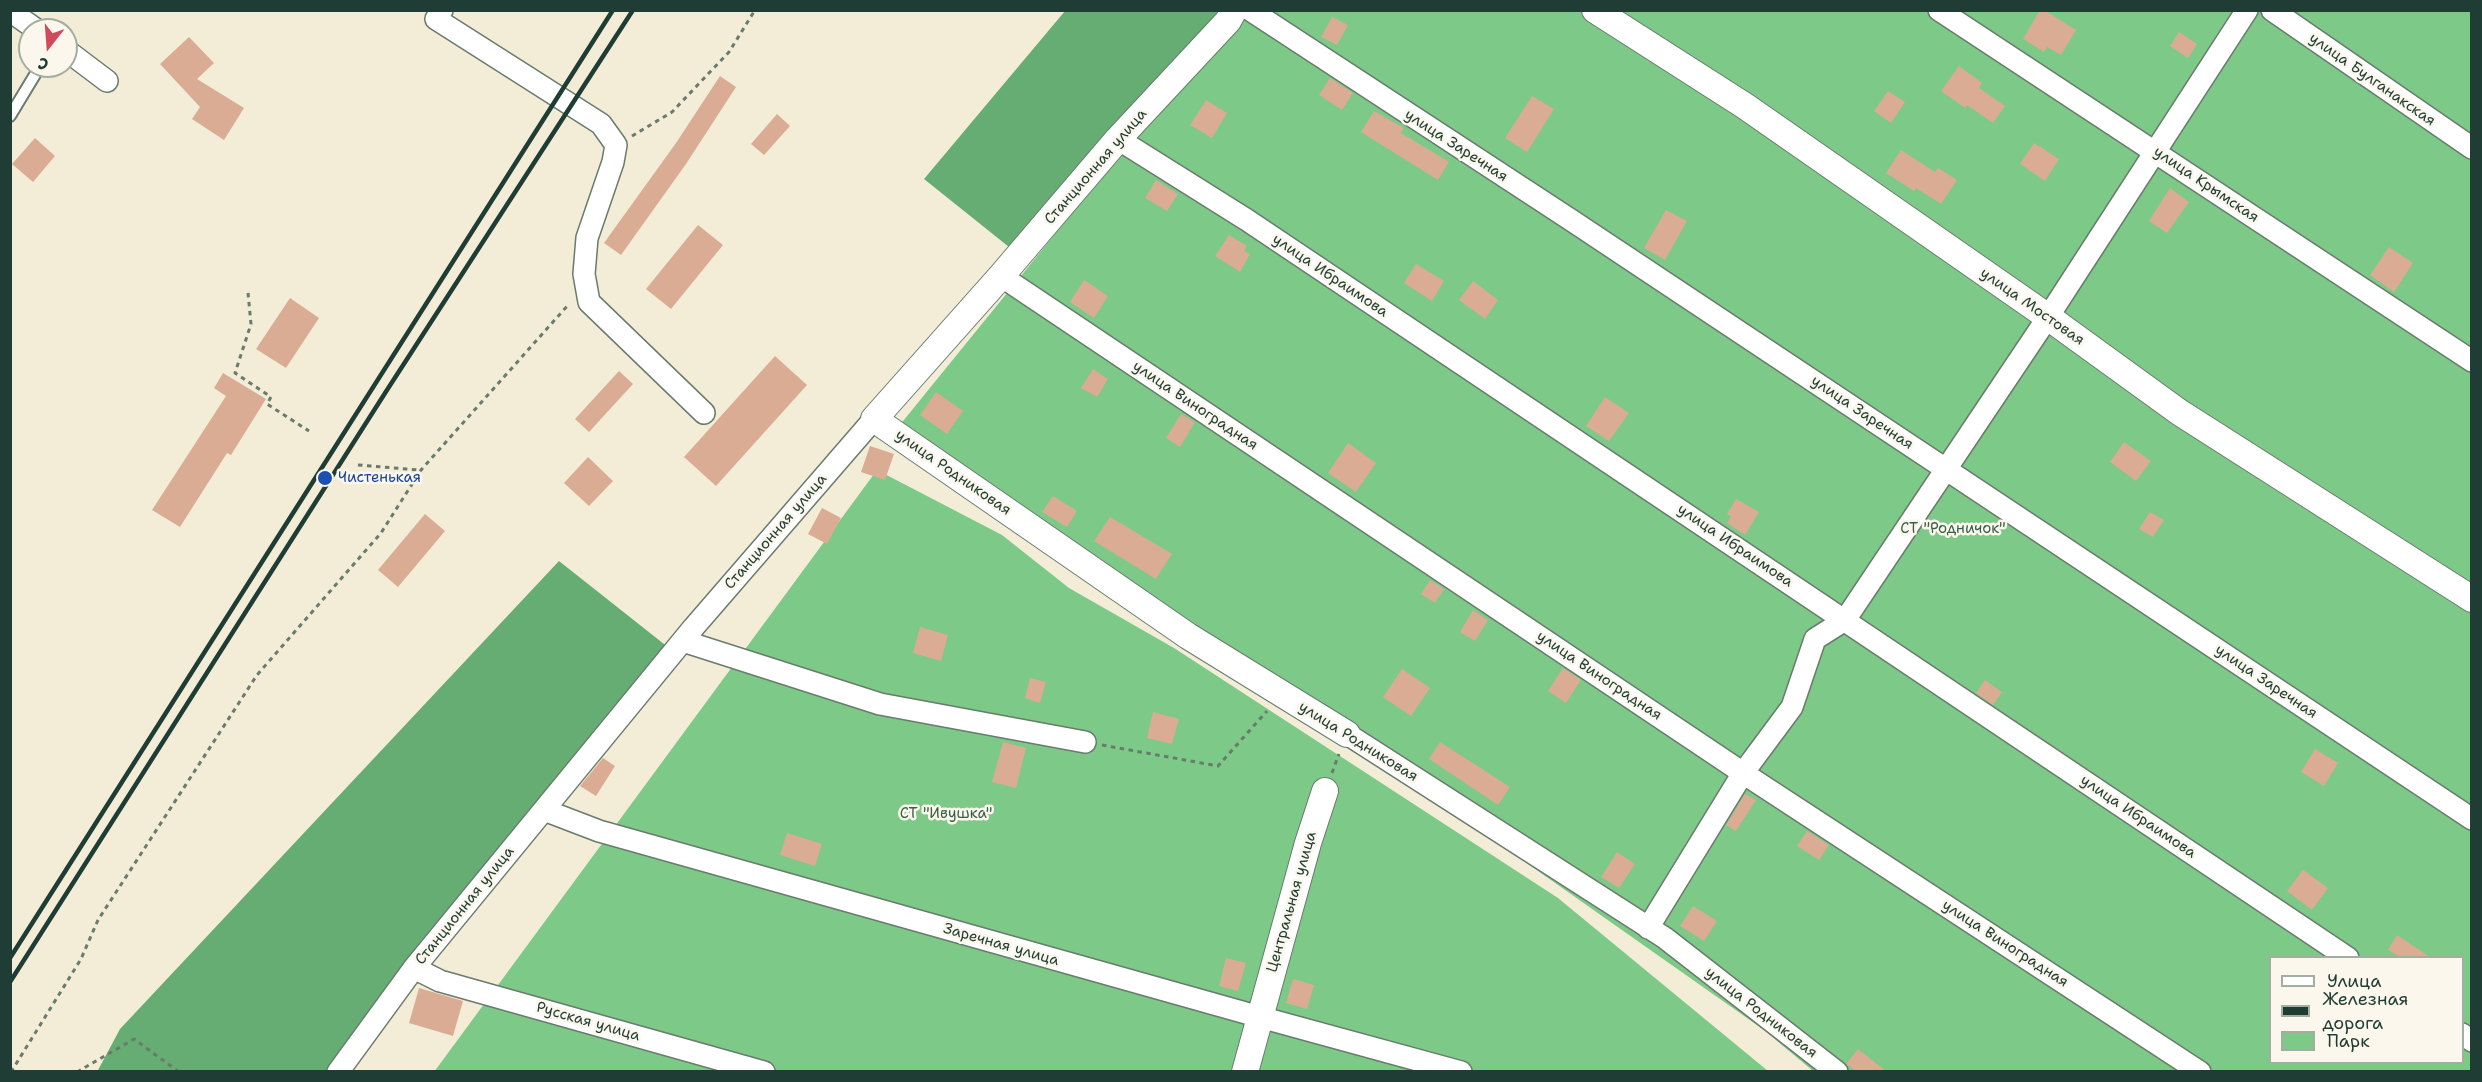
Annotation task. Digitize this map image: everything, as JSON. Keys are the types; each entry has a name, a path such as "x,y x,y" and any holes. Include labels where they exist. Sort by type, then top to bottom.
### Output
{"street":[{"path":"442,10 436,19 601,124 616,145 613,162 586,237 584,274 589,302 704,413"},
{"name":"Станционная улица","path":"338,1071 414,968 683,641 1118,139 1228,21 1234,10"},
{"name":"улица Заречная","path":"1250,10 2472,819"},
{"name":"улица Мостовая","path":"1595,10 1745,106 2048,317 2179,412 2472,599"},
{"name":"улица Крымская","path":"1939,10 2472,361"},
{"path":"1648,928 1743,773 1792,707 1815,639 1845,620 2048,317 2247,10"},
{"name":"улица Булганакская","path":"2272,10 2472,148"},
{"path":"78,59 107,81"},
{"name":"улица Ибраимова","path":"1118,139 1247,220 2347,956"},
{"name":"улица Виноградная","path":"1001,276 1743,773 2200,1071"},
{"name":"улица Родниковая","path":"874,419 1188,636 1347,734 1665,938 1837,1071"},
{"path":"683,641 880,704 1085,742"},
{"name":"Центральная улица","path":"1245,1071 1308,843 1325,791"},
{"name":"Заречная улица","path":"544,810 599,831 1260,1017 1461,1071"},
{"name":"Русская улица","path":"414,968 440,981 764,1071"}],"lane":[{"path":"10,116 33,78"}],"path":[{"path":"616,145 672,112 729,52 755,10"},
{"path":"11,1071 81,959 98,920 256,675 381,533 421,470 586,284"},
{"path":"248,293 251,324 235,373 271,397 267,404 309,431"},
{"path":"358,465 421,470"},
{"path":"1085,742 1218,766 1282,694"},
{"path":"1325,791 1347,734"},
{"path":"77,1071 134,1039 179,1071"}],"green space":[{"path":"1065,11 1218,11 1214,34 1009,247 924,179"},
{"name":"СТ \"Родничок\"","path":"1225,11 2471,11 2471,1071 1813,1071 1764,1030 899,426 1228,21"},
{"name":"СТ \"Ивушка\"","path":"877,470 1002,535 1069,588 1174,648 1558,898 1768,1071 434,1072"},
{"path":"559,561 669,648 331,1071 97,1072 120,1029"}],"building":[{"path":"2040,10 2044,10 2076,30 2061,55 2047,47 2044,52 2023,39"},
{"path":"1332,17 1348,25 1337,45 1321,37"},
{"path":"2179,32 2197,44 2188,58 2170,46"},
{"path":"189,37 214,63 197,79 244,108 224,140 192,119 200,107 160,64"},
{"path":"1959,66 1982,83 1979,88 2005,106 1993,123 1967,105 1965,108 1941,91"},
{"path":"720,76 736,87 686,164 621,255 604,243 676,143"},
{"path":"1330,78 1353,93 1342,110 1319,95"},
{"path":"1888,91 1905,102 1891,123 1874,111"},
{"path":"1532,96 1554,109 1527,152 1505,138"},
{"path":"1206,100 1227,113 1212,138 1190,125"},
{"path":"1374,111 1404,128 1401,133 1449,162 1438,180 1361,132"},
{"path":"777,114 790,126 764,155 751,144"},
{"path":"35,138 55,156 33,182 12,164"},
{"path":"2034,143 2059,159 2045,181 2020,164"},
{"path":"1901,150 1935,172 1938,168 1957,180 1941,204 1916,188 1914,191 1886,173"},
{"path":"1156,180 1178,194 1167,211 1145,198"},
{"path":"2170,188 2189,202 2167,233 2149,221"},
{"path":"1666,210 1687,221 1665,260 1644,248"},
{"path":"698,225 723,245 671,309 646,289"},
{"path":"1229,235 1247,246 1244,251 1250,254 1240,272 1215,256"},
{"path":"2389,247 2413,263 2394,292 2370,275"},
{"path":"1416,264 1444,281 1432,301 1404,283"},
{"path":"1084,280 1108,296 1094,318 1070,302"},
{"path":"1473,281 1498,300 1485,319 1459,300"},
{"path":"290,298 319,318 286,368 256,349"},
{"path":"775,356 807,385 716,486 684,457"},
{"path":"1093,369 1108,379 1097,397 1081,388"},
{"path":"619,371 633,384 589,432 575,419"},
{"path":"223,373 266,399 231,455 227,453 180,527 152,510 226,396 214,388"},
{"path":"936,392 963,411 947,434 920,415"},
{"path":"1605,397 1629,413 1609,441 1586,426"},
{"path":"1181,414 1195,422 1180,447 1166,438"},
{"path":"2124,442 2151,461 2136,481 2110,462"},
{"path":"1348,443 1376,463 1356,492 1328,473"},
{"path":"870,446 894,454 885,480 861,472"},
{"path":"588,457 613,481 589,506 564,483"},
{"path":"1053,496 1077,511 1067,527 1042,512"},
{"path":"1736,499 1759,512 1745,535 1727,523 1731,516 1727,514"},
{"path":"822,508 841,518 827,544 808,534"},
{"path":"2150,512 2164,520 2153,537 2139,529"},
{"path":"425,514 445,531 398,587 378,570"},
{"path":"1110,517 1172,554 1156,579 1094,541"},
{"path":"1430,580 1444,589 1435,603 1421,594"},
{"path":"1473,610 1488,620 1475,641 1460,632"},
{"path":"920,627 948,635 941,661 913,653"},
{"path":"1563,668 1581,680 1566,703 1548,691"},
{"path":"1402,669 1430,688 1411,716 1383,697"},
{"path":"1030,678 1046,682 1040,703 1025,698"},
{"path":"1985,680 2002,692 1993,705 1976,693"},
{"path":"1153,712 1179,719 1172,744 1147,738"},
{"path":"1003,742 1026,748 1016,788 992,782"},
{"path":"1440,742 1510,787 1498,805 1429,759"},
{"path":"2315,749 2338,763 2324,786 2301,772"},
{"path":"603,758 615,766 596,796 580,786"},
{"path":"1745,794 1756,800 1736,831 1726,825"},
{"path":"1807,831 1829,845 1819,860 1797,846"},
{"path":"787,833 822,844 815,866 780,855"},
{"path":"1617,852 1635,864 1619,888 1601,877"},
{"path":"2303,870 2328,888 2312,910 2287,891"},
{"path":"1693,906 1717,921 1704,941 1680,926"},
{"path":"2397,935 2428,956 2398,956 2388,950"},
{"path":"1226,958 1246,963 1238,991 1219,986"},
{"path":"1293,979 1314,985 1307,1009 1286,1003"},
{"path":"419,988 463,1001 453,1036 409,1023"},
{"path":"1858,1049 1886,1071 1856,1071 1846,1064"}],"railway":[{"path":"10,958 613,10"},
{"path":"10,982 387,390 633,10"}],"place":[{"name":"Чистенькая","path":"325,478"}]}
